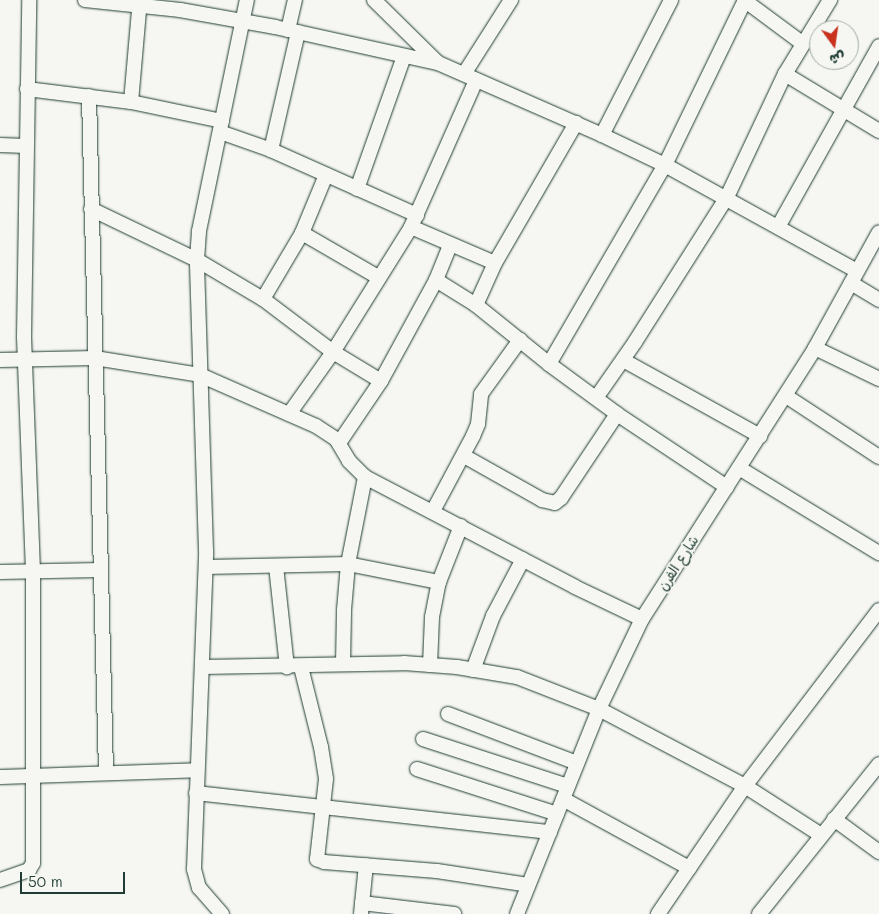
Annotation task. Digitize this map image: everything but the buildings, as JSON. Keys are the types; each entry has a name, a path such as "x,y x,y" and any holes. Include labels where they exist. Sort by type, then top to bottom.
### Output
{"street":[{"path":"0,880 32,868 34,774 32,571 25,360 29,0"},
{"path":"85,0 184,5 242,21 438,63 602,135 726,197 778,227 854,277 879,300"},
{"path":"222,914 199,888 194,869 206,567 197,260 199,231 247,0"},
{"path":"271,150 293,31 295,0"},
{"path":"374,0 438,63"},
{"path":"289,414 333,352 414,221 470,77 511,0"},
{"path":"602,135 670,0"},
{"path":"549,364 665,165 745,0 802,43"},
{"path":"596,398 623,360 726,197 785,74 802,43 830,0"},
{"path":"131,102 140,3"},
{"path":"778,227 842,109 879,46"},
{"path":"357,189 404,56"},
{"path":"785,74 879,131"},
{"path":"27,89 131,102 221,126 357,189 414,221 450,245 495,263"},
{"path":"89,96 106,773"},
{"path":"476,305 495,263 576,123"},
{"path":"0,145 26,146"},
{"path":"262,299 302,233 326,175"},
{"path":"91,209 197,260 262,299 333,352 381,381"},
{"name":"شارع الفرن","path":"517,914 599,709 642,619 786,396 815,348 879,232"},
{"path":"302,233 378,277"},
{"path":"339,443 381,381 436,280 450,245"},
{"path":"436,280 476,305 549,364 617,414 727,487"},
{"path":"433,511 464,456 478,424 481,394 520,340"},
{"path":"815,348 879,379"},
{"path":"0,360 95,358 200,374 332,435 350,460 365,476 642,619"},
{"path":"623,360 760,436"},
{"path":"786,396 879,458"},
{"path":"464,456 542,500 555,503 561,498 617,414"},
{"path":"739,468 879,553"},
{"path":"343,664 344,610 348,564 365,476"},
{"path":"430,665 432,617 438,582 461,526"},
{"path":"473,670 493,616 523,558"},
{"path":"206,567 348,564 438,582"},
{"path":"276,566 294,667 326,779 317,859 324,862 437,871 528,885"},
{"path":"0,572 100,570"},
{"path":"658,914 745,786 879,610"},
{"path":"203,667 294,667 404,663 473,670 517,677 599,709 745,786 821,834"},
{"path":"448,714 577,764"},
{"path":"423,739 566,793 689,868"},
{"path":"758,914 879,764"},
{"path":"417,769 557,814"},
{"path":"0,777 34,774 197,770"},
{"path":"196,793 550,832"},
{"path":"834,819 879,852"},
{"path":"366,866 361,909 454,914"}]}
